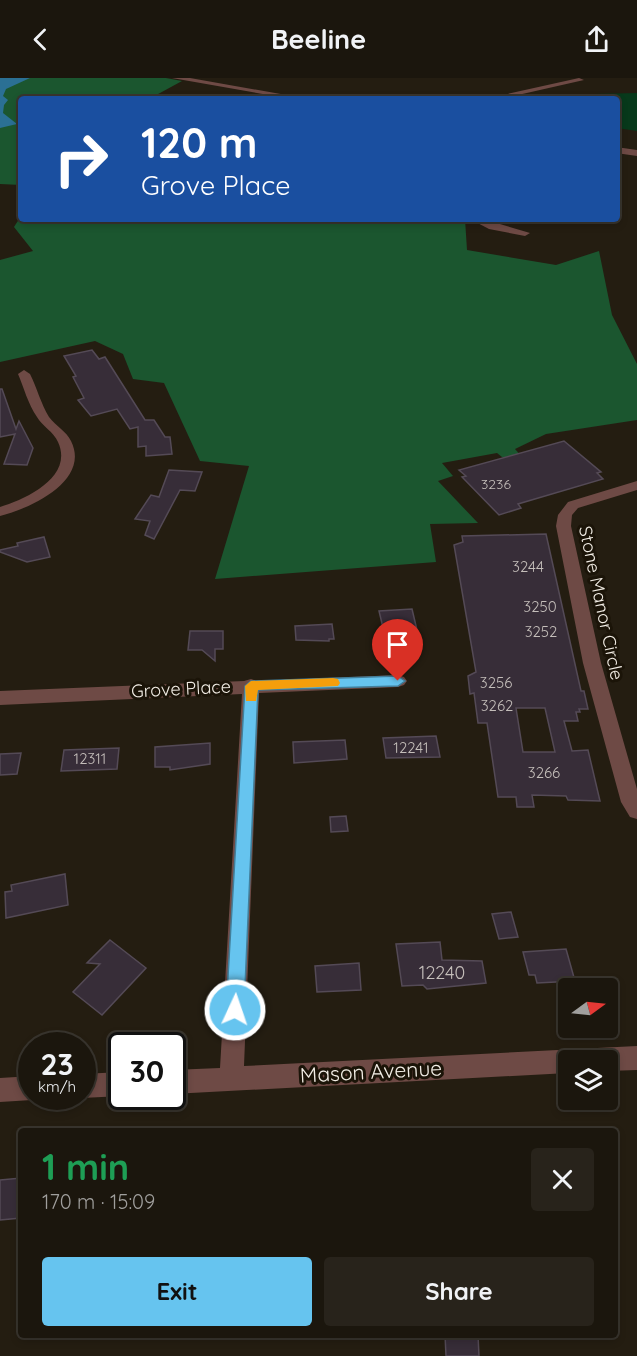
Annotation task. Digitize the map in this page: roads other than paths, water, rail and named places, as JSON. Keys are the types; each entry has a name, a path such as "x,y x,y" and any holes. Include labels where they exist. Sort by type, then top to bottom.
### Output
{"street":[{"path":"176,78 287,96"},
{"path":"503,96 580,80"},
{"path":"620,151 637,153"},
{"path":"482,222 492,227 525,233"},
{"path":"0,512 18,508 47,490 60,479 69,460 67,445 61,435 45,420 24,374"},
{"name":"Stone Manor Circle","path":"637,485 573,505 566,511 563,519 564,535 591,663 631,802 637,811"},
{"name":"Grove Place","path":"0,698 398,681"},
{"path":"231,1080 251,686"},
{"path":"618,1059 637,1058"},
{"name":"Mason Avenue","path":"186,1082 558,1062"},
{"path":"0,1090 18,1089"}],"water":[{"path":"0,78 30,78 6,89 3,96 8,100 4,105 3,113 17,124 0,128"}]}
